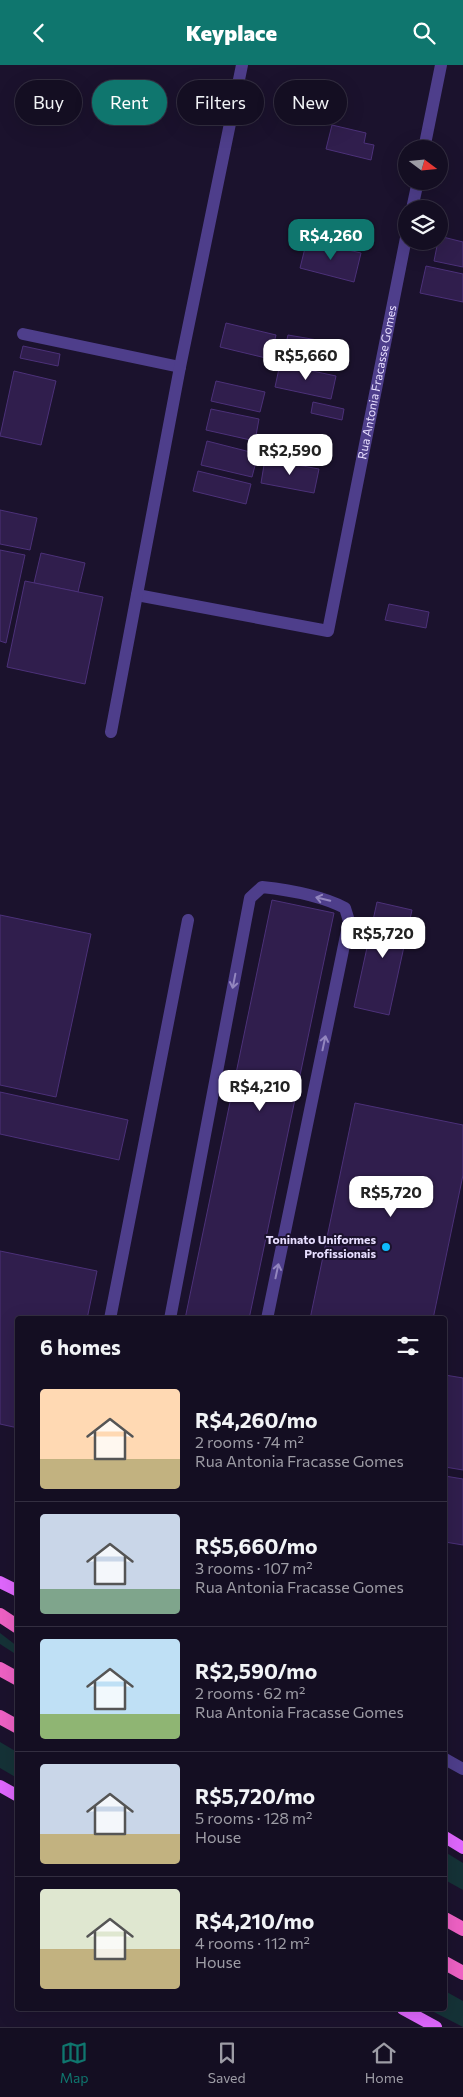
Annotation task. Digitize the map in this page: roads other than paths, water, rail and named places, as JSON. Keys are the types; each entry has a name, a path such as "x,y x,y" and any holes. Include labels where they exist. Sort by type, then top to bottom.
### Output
{"highway":[{"path":"0,1615 15,1625"},
{"path":"0,1669 15,1677"},
{"path":"0,1717 15,1725"},
{"path":"447,1920 463,1929"},
{"path":"447,1964 463,1973"}],"main road":[{"path":"0,1582 15,1590"},
{"path":"0,1786 15,1794"},
{"path":"447,1838 463,1848"},
{"path":"407,2011 436,2027"}],"street":[{"path":"111,732 180,367 242,65"},
{"path":"426,140 441,65"},
{"name":"Rua Antonia Fracasse Gomes","path":"137,595 328,631 404,250"},
{"path":"23,334 180,367"},
{"path":"171,1316 250,898 262,887 287,890 333,902 345,908 349,921 268,1316"},
{"path":"111,1316 188,920"},
{"path":"447,1760 463,1769"}],"place":[{"name":"Toninato Uniformes Profissionais","path":"386,1247"}]}
